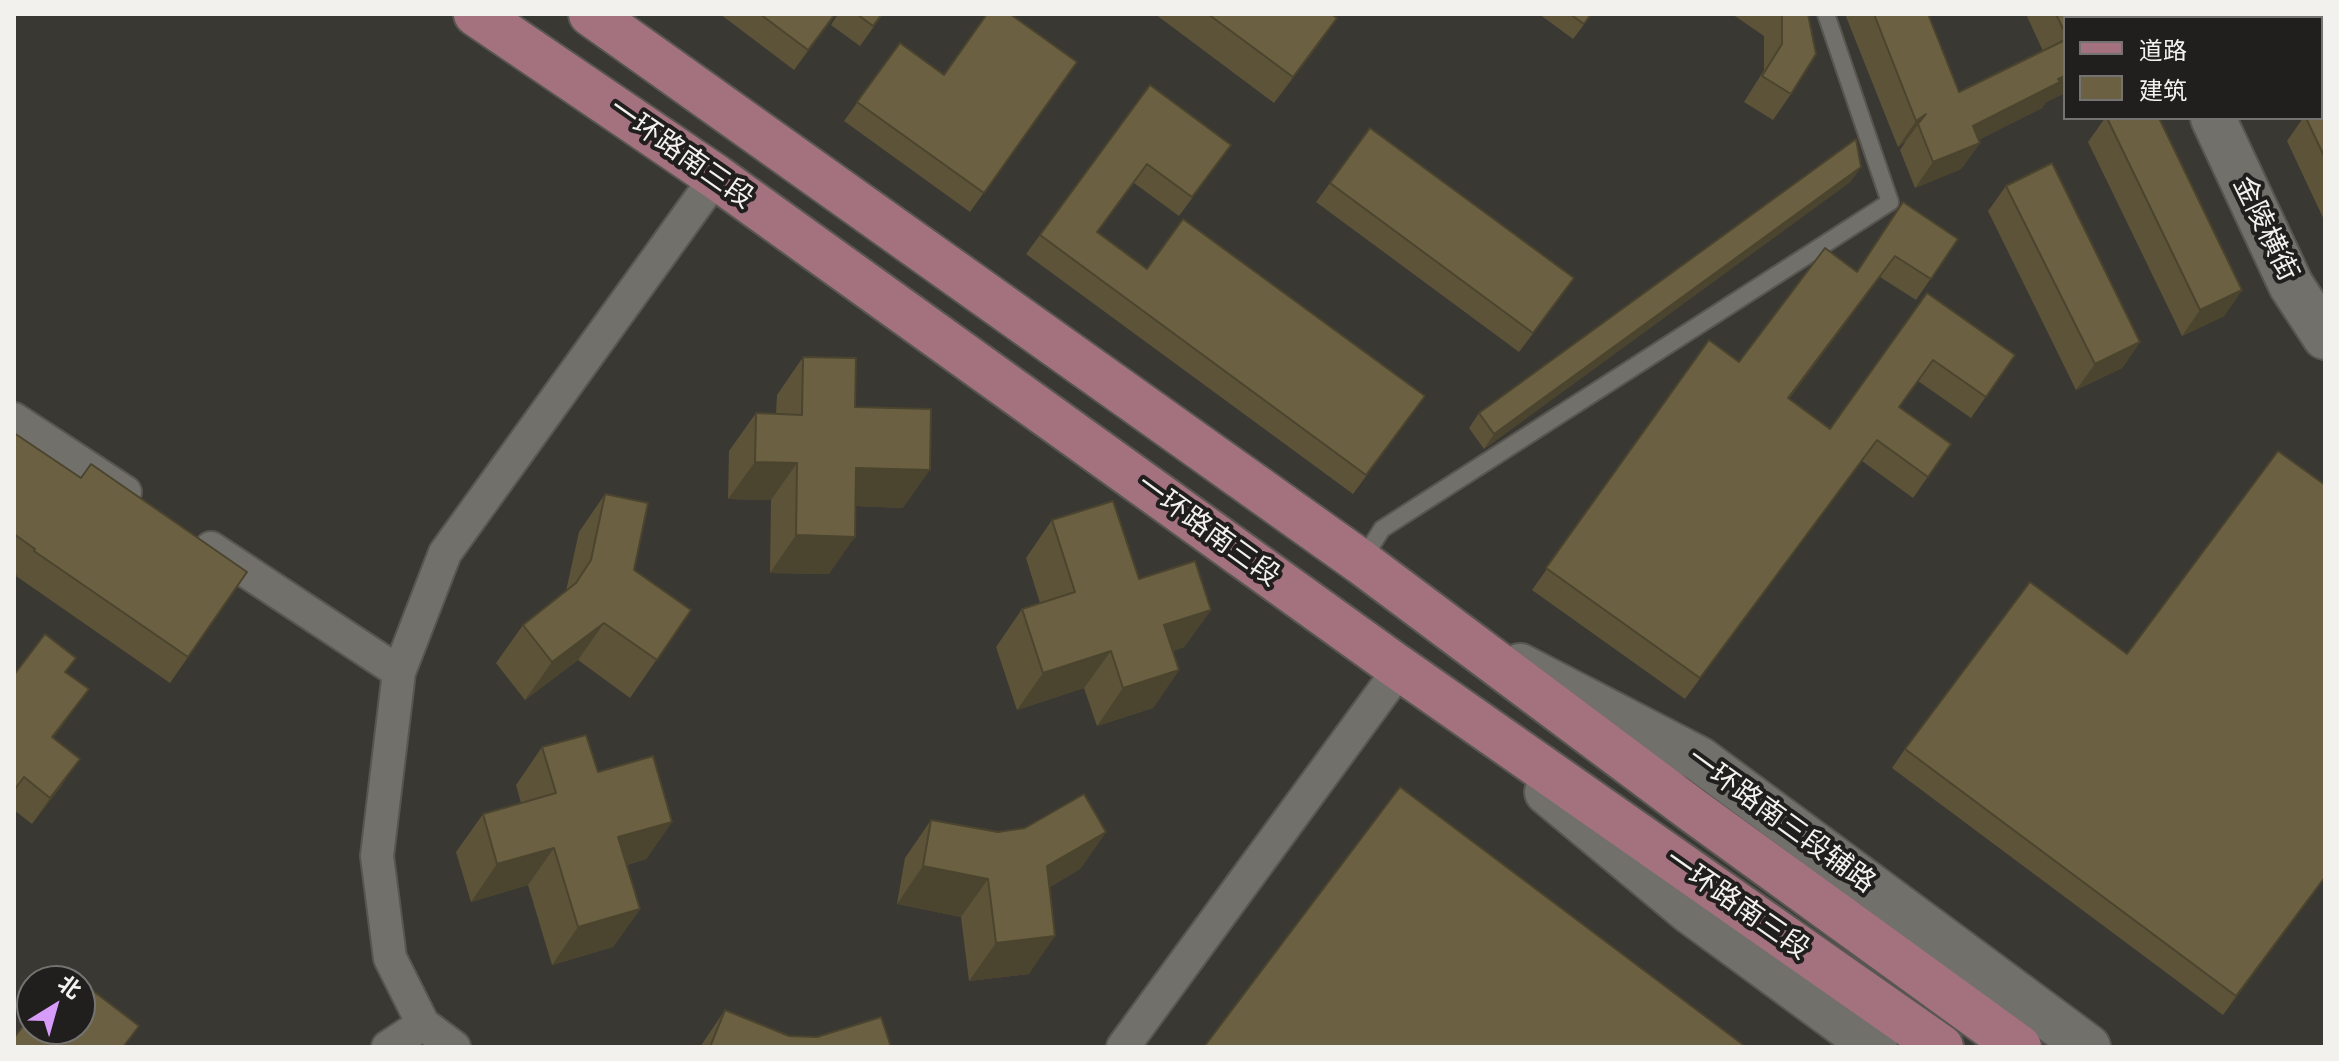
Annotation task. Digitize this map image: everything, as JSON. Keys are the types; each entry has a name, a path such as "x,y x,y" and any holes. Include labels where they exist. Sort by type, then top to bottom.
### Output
{"main road":[{"name":"一环路南三段","path":"476,14 716,177 1390,674 1941,1047"},
{"name":"一环路南三段","path":"591,14 1361,562 1691,809 2019,1047"},
{"name":"金陵横街","path":"2214,120 2291,285 2325,337"},
{"name":"一环路南三段辅路","path":"1452,630 1699,759 2088,1047"},
{"path":"1390,674 1691,912 1875,1047"}],"street":[{"path":"454,1047 423,1024 390,958 377,856 399,672 445,553 716,177"},
{"path":"14,419 146,506"},
{"path":"186,532 399,672"},
{"path":"1123,1047 1390,674"},
{"path":"388,1047 423,1024"}],"lane":[{"path":"1361,562 1382,529 1890,202 1826,14"}],"building":[{"path":"760,14 835,14 808,50"},
{"path":"857,14 882,14 873,26"},
{"path":"987,14 1010,14 1077,62 984,193 857,102 900,43 944,75"},
{"path":"1208,14 1331,14 1337,18 1293,77"},
{"path":"1570,14 1591,14 1584,24"},
{"path":"1782,14 1808,14 1816,54 1791,94 1762,76 1782,44"},
{"path":"1874,14 1928,14 1959,92 2063,41 2063,77 2058,79 2060,82 1973,126 1980,143 1933,162 1918,124 1926,114 1916,121"},
{"path":"2056,14 2112,16 2063,16 2063,29"},
{"path":"2250,14 2276,14 2270,16"},
{"path":"1150,85 1231,145 1192,197 1147,164 1097,232 1147,269 1183,219 1425,396 1366,475 1040,235"},
{"path":"2323,106 2325,158 2307,120 2323,120"},
{"path":"2108,120 2160,120 2242,290 2200,310"},
{"path":"1370,128 1574,278 1533,333 1330,183"},
{"path":"1856,139 1861,167 1494,434 1479,413"},
{"path":"2052,163 2140,342 2095,364 2006,186"},
{"path":"1903,202 1958,239 1931,279 1895,256 1788,398 1830,429 1927,293 2015,355 1986,397 1933,360 1899,407 1951,444 1928,477 1877,440 1700,678 1546,568 1709,340 1739,362 1825,248 1857,272"},
{"path":"803,357 856,358 855,407 931,409 930,470 856,468 855,537 796,535 797,463 755,462 756,413 802,415"},
{"path":"14,433 81,478 91,464 247,572 188,657 14,534"},
{"path":"2278,451 2325,485 2325,877 2236,996 1905,749 2030,582 2127,654"},
{"path":"605,494 648,503 634,570 691,610 657,660 604,623 552,662 523,625 576,583 591,560"},
{"path":"1113,501 1139,579 1195,561 1211,610 1164,625 1179,670 1123,688 1111,651 1043,673 1022,609 1075,592 1052,520"},
{"path":"45,634 76,658 65,672 89,689 52,737 80,759 50,798 24,777 14,790 14,675"},
{"path":"586,735 598,772 653,756 672,822 618,837 640,909 578,927 554,848 497,864 483,814 556,793 542,747"},
{"path":"1400,787 1746,1047 1204,1047"},
{"path":"1084,794 1106,832 1047,866 1055,936 996,943 988,879 923,866 931,820 998,832 1025,828"},
{"path":"96,993 139,1026 123,1047 14,1047 16,1035 16,1045 96,1045"},
{"path":"725,1010 789,1036 817,1037 881,1017 891,1047 710,1047"}]}
